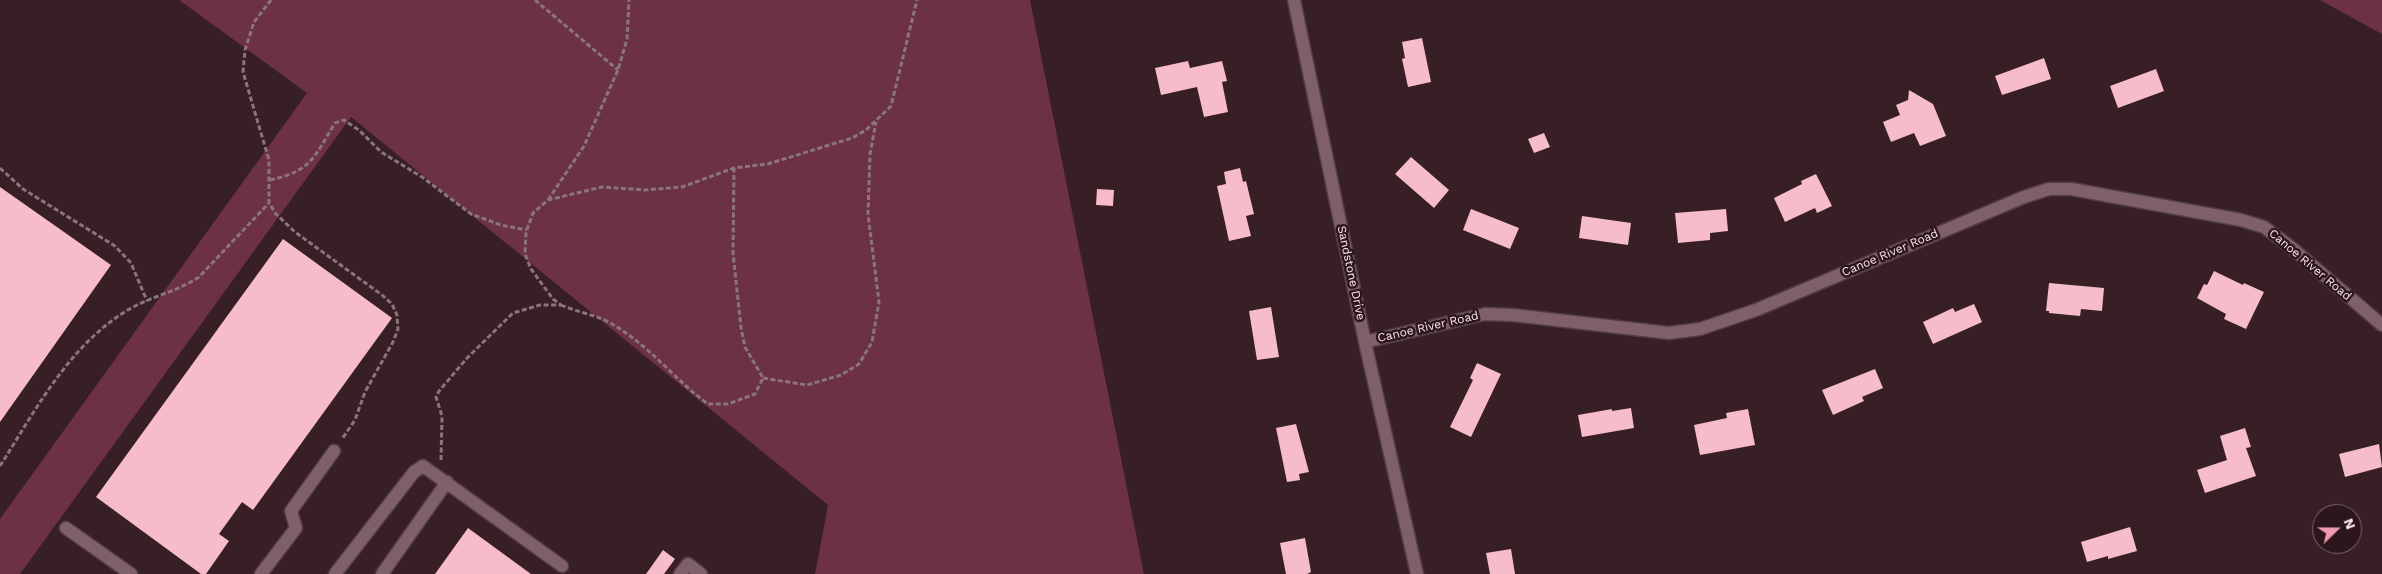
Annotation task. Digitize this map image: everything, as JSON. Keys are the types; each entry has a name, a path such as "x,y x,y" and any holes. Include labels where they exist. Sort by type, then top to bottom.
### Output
{"street":[{"name":"Sandstone Drive","path":"1294,0 1365,342 1417,574"},
{"name":"Canoe River Road","path":"1365,342 1485,314 1513,315 1669,333 1700,329 1756,310 2024,196 2049,189 2063,189 2241,220 2264,227 2292,248 2382,325"},
{"path":"261,574 296,528 291,511 334,452"},
{"path":"335,574 418,468 426,467 562,566"},
{"path":"382,574 447,482"},
{"path":"66,528 131,574"},
{"path":"680,574 688,564 701,574"}],"path":[{"path":"272,0 254,22 245,50 244,72 269,160 269,203 276,214 295,232 382,295 392,304 397,315 398,329 393,342 365,392 354,420 334,452"},
{"path":"535,0 618,70"},
{"path":"629,0 627,39 618,70 584,146 548,200 533,213 526,230 525,254 531,269 553,299 561,305 611,323 622,330 669,367 708,404 728,404 739,398 755,394 762,378"},
{"path":"548,200 602,187 645,190 682,186 734,168 768,164 817,147 852,138 876,122 891,106 917,0"},
{"path":"270,180 286,177 307,166 315,158 335,123 344,120 360,131 381,152 422,177 471,214 501,225 526,230"},
{"path":"762,378 807,385 841,375 859,364 872,342 879,302 868,214 870,154 876,122"},
{"path":"0,168 23,189 115,246 131,263 147,301"},
{"path":"734,168 733,253 741,328 745,347 762,378"},
{"path":"0,466 40,401 79,351 102,328 123,313 147,301 186,286 199,276 269,203"},
{"path":"447,482 440,456 443,429 442,416 436,397 439,391 468,357 513,313 540,305 561,305"}],"shaded area":[{"path":"179,0 1030,0 1144,574 815,574 828,505 351,117 20,574 0,574 0,519 307,93"},
{"path":"2320,0 2382,0 2382,34"}],"building":[{"path":"1422,38 1431,82 1408,87 1402,59 1405,58 1402,42"},
{"path":"2044,58 2051,79 2002,95 1995,76"},
{"path":"1188,61 1190,68 1222,61 1227,81 1222,82 1228,112 1204,117 1197,87 1161,95 1155,68"},
{"path":"2156,69 2164,91 2118,108 2110,86"},
{"path":"1909,90 1933,104 1946,136 1920,146 1914,133 1891,142 1883,122 1900,115 1896,105 1908,100"},
{"path":"1544,133 1550,147 1534,153 1528,139"},
{"path":"1411,157 1449,190 1434,208 1395,174"},
{"path":"1240,168 1243,182 1246,181 1254,214 1246,216 1251,236 1229,241 1217,186 1226,184 1224,172"},
{"path":"1816,174 1832,206 1817,213 1815,208 1785,222 1774,198 1802,184 1801,181"},
{"path":"0,187 111,265 0,422"},
{"path":"1097,189 1114,190 1113,206 1096,205"},
{"path":"1471,209 1519,228 1510,249 1463,230"},
{"path":"1726,209 1728,231 1710,233 1710,240 1678,243 1675,213"},
{"path":"1582,216 1631,223 1628,245 1579,238"},
{"path":"283,239 392,318 253,510 242,502 219,534 229,541 206,574 201,574 96,497"},
{"path":"2214,271 2243,285 2244,283 2264,292 2246,329 2224,319 2226,314 2197,298 2204,284 2207,285"},
{"path":"2049,283 2104,288 2102,311 2081,309 2080,316 2049,313 2049,311 2046,311"},
{"path":"1974,304 1982,322 1933,344 1923,322 1953,308 1955,312"},
{"path":"1271,307 1279,357 1257,360 1249,311"},
{"path":"1477,363 1501,374 1471,437 1450,427 1473,380 1470,378"},
{"path":"1875,369 1883,388 1862,397 1864,401 1833,415 1822,390"},
{"path":"1631,408 1634,428 1582,437 1578,415"},
{"path":"1748,409 1755,445 1700,455 1694,425 1727,418 1726,413"},
{"path":"1296,424 1309,472 1299,474 1300,480 1287,482 1276,428"},
{"path":"2245,428 2251,447 2246,448 2256,476 2205,493 2197,470 2227,460 2220,436"},
{"path":"2379,444 2382,467 2345,477 2339,454"},
{"path":"2130,527 2137,551 2108,559 2108,556 2087,562 2081,542"},
{"path":"468,528 531,574 435,574"},
{"path":"1305,538 1311,572 1307,574 1286,574 1280,543"},
{"path":"1511,549 1515,574 1490,574 1486,553"},
{"path":"663,550 675,559 664,574 646,574"}]}
